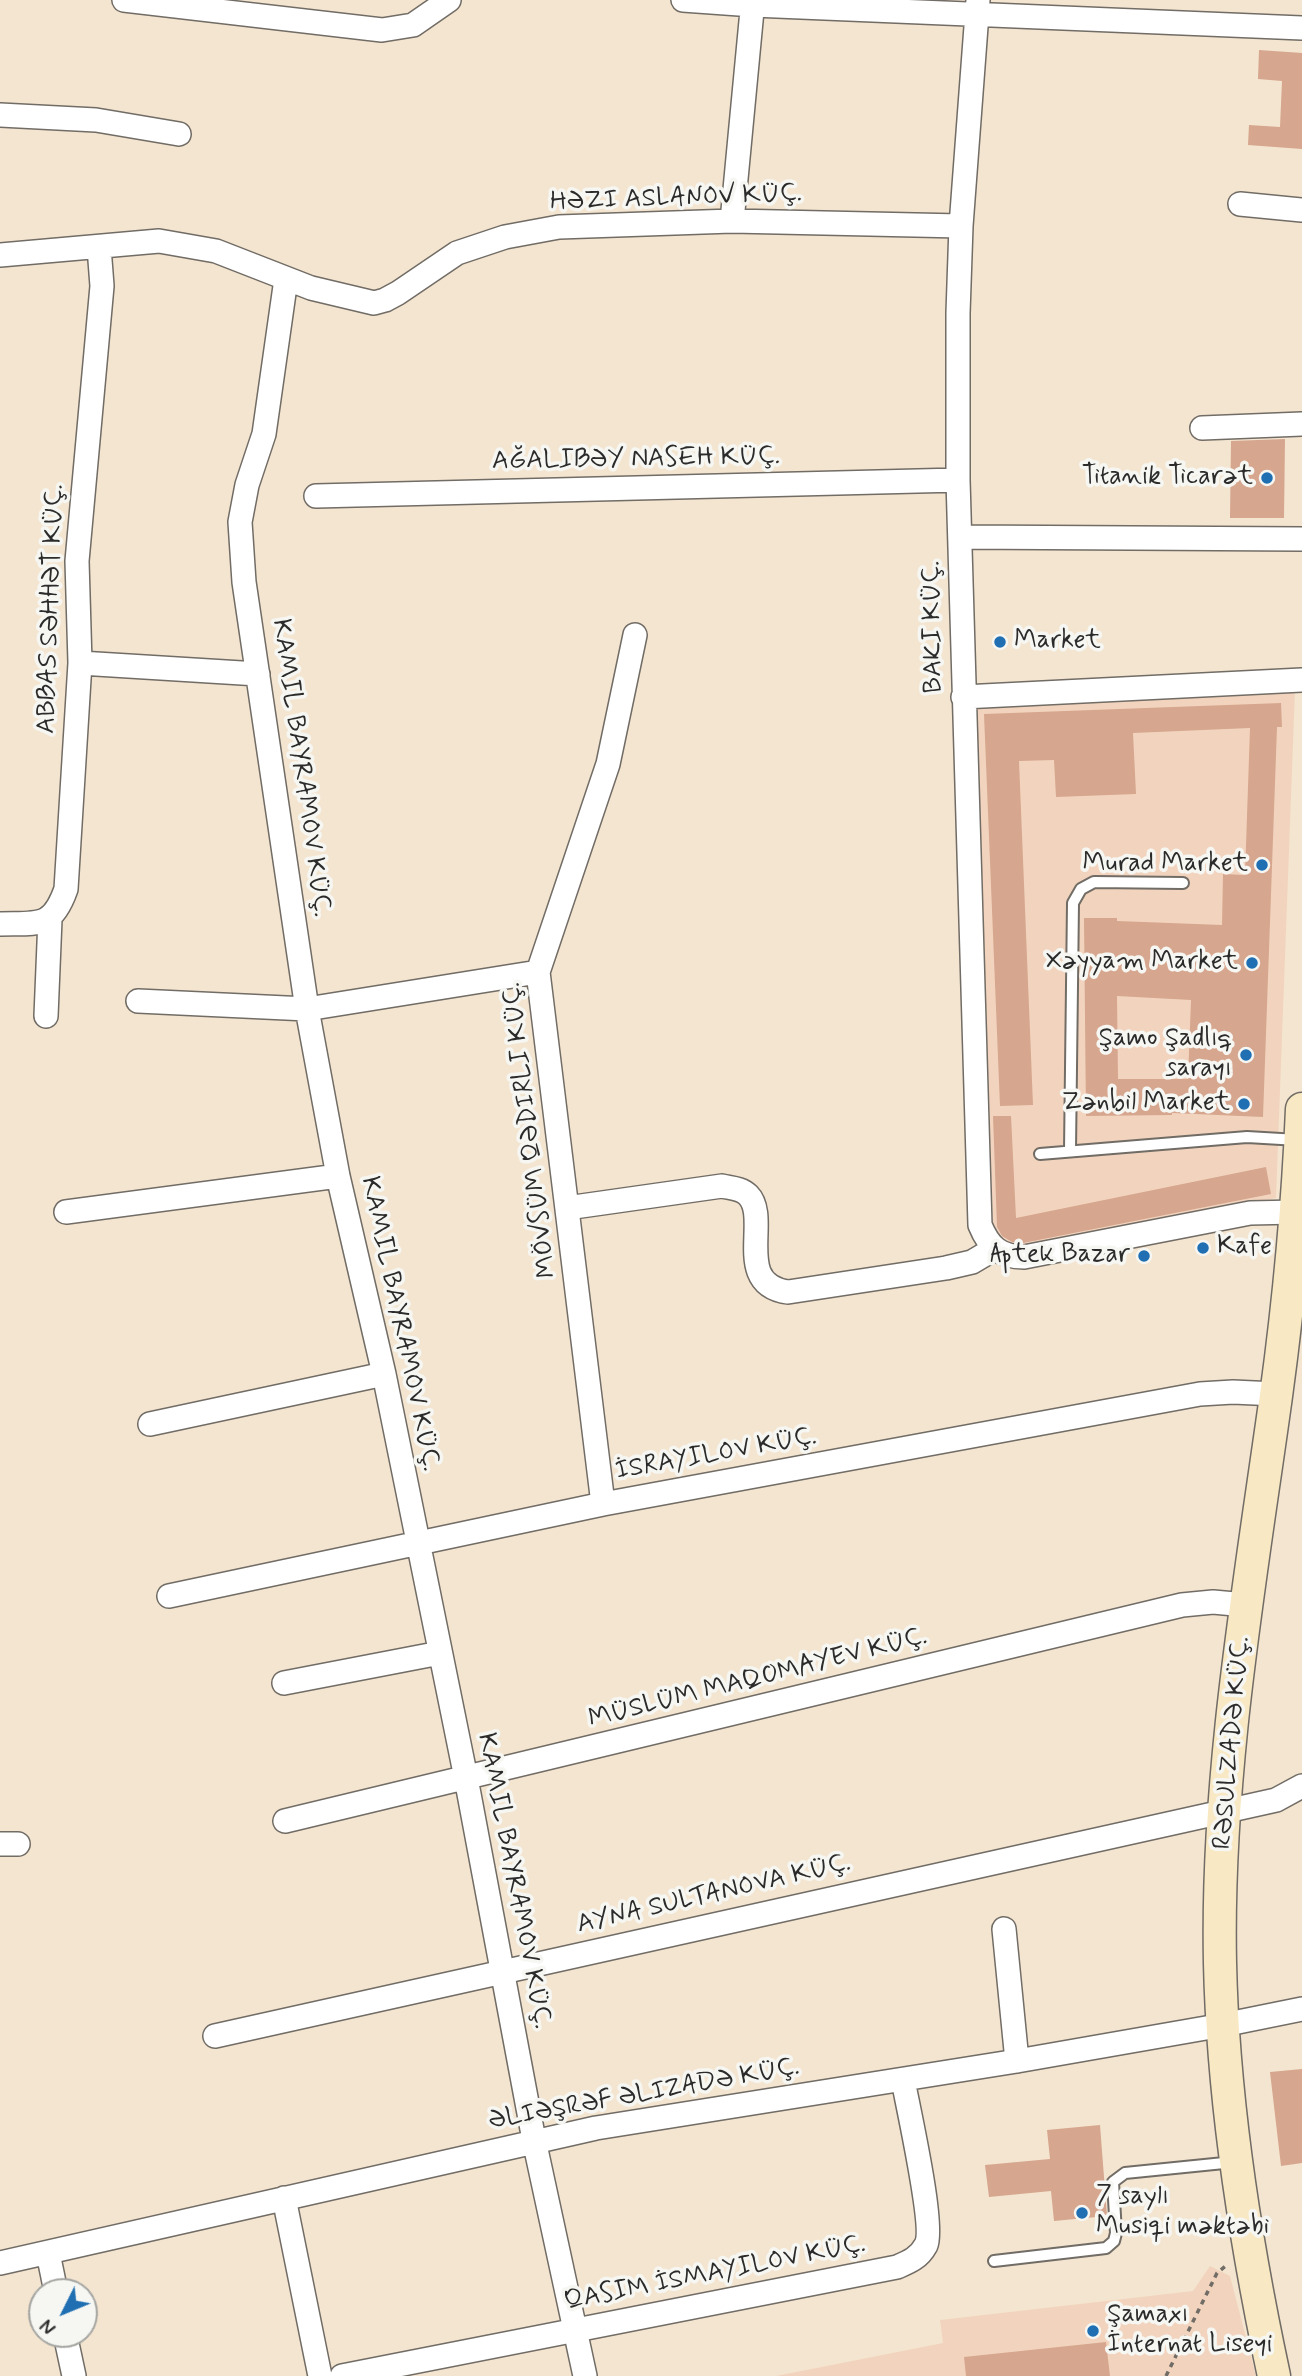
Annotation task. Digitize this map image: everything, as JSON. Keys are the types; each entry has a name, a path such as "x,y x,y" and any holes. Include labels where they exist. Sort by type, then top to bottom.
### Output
{"street":[{"path":"124,0 382,30 413,25 449,0"},
{"path":"683,0 978,7 1302,28"},
{"path":"732,222 753,3"},
{"path":"978,7 961,226 958,480 981,1225 986,1240 994,1249 1012,1257 1024,1257 1250,1213 1296,1212"},
{"path":"0,115 96,120 179,134"},
{"path":"1240,204 1302,210"},
{"name":"HƏZI ASLANOV KÜÇ.","path":"0,255 159,240 216,251 311,288 374,303 392,297 457,253 505,237 559,227 732,222 961,226"},
{"name":"ABBAS SƏHHƏT KÜÇ.","path":"50,919 60,906 66,888 80,663 77,561 102,286 99,247"},
{"name":"KAMIL BAYRAMOV KÜÇ.","path":"286,279 264,434 247,485 240,522 244,582 307,1009 338,1176 384,1374 466,1778 534,2140 585,2376"},
{"path":"1202,428 1302,424"},
{"name":"AĞALIBƏY NASEH KÜÇ.","path":"316,496 958,480"},
{"path":"960,537 1302,539"},
{"name":"MÖVSÜM QƏDIRLI KÜÇ.","path":"603,1504 538,972 608,764 635,635"},
{"path":"80,663 258,674"},
{"path":"963,697 1302,680"},
{"path":"0,924 34,923 50,919 46,1016"},
{"path":"138,1001 307,1009 538,972"},
{"name":"RƏSULZADƏ KÜÇ.","path":"1274,2376 1250,2260 1237,2162 1223,2025 1220,1962 1225,1809 1246,1605 1276,1394 1296,1212 1301,1124"},
{"path":"66,1212 338,1176"},
{"path":"568,1208 722,1186 741,1190 750,1196 754,1211 757,1265 762,1279 775,1290 788,1292 946,1268 972,1262 994,1249"},
{"path":"149,1424 384,1374"},
{"path":"169,1596 603,1504 1200,1394 1233,1391 1276,1394"},
{"name":"MÜSLÜM MAQOMAYEV KÜÇ.","path":"285,1821 1182,1605 1213,1602 1246,1605"},
{"path":"284,1683 440,1653"},
{"name":"AYNA SULTANOVA KÜÇ.","path":"215,2036 1225,1809 1276,1800 1302,1786"},
{"path":"1004,1929 1017,2061"},
{"name":"ƏLIƏŞRƏF ƏLIZADƏ KÜÇ.","path":"0,2263 534,2140 676,2114 1017,2061 1223,2025 1302,2008"},
{"path":"342,2376 897,2267 916,2259 928,2243 927,2215 903,2080"},
{"path":"284,2198 320,2376"},
{"path":"48,2253 53,2278"},
{"path":"68,2348 74,2376"}],"lane":[{"path":"1070,1150 1073,903 1081,889 1094,882 1183,883"},
{"path":"1040,1154 1247,1137 1301,1124"},
{"path":"994,2261 1106,2248 1114,2241 1116,2233 1113,2182 1125,2172 1237,2162"}],"path":[{"path":"1166,2376 1217,2273 1224,2265 1250,2260"}],"shaded area":[{"path":"1295,690 1276,1198 1019,1250 1002,1244 993,1227 977,708"},
{"name":"Şamaxı İnternat Liseyi","path":"1210,2266 1230,2276 1256,2376 776,2376 943,2343 940,2320 1193,2291"}],"building":[{"path":"1259,50 1302,53 1302,149 1248,145 1249,125 1280,127 1282,81 1258,79"},
{"path":"1285,439 1284,518 1230,518 1231,441"},
{"path":"1281,703 1282,727 1277,727 1263,1117 1172,1113 1086,1116 1084,918 1222,925 1223,874 1245,875 1250,728 1133,733 1136,794 1056,797 1054,760 1019,761 1033,1105 1000,1106 984,714","holes":["1117,996 1191,1000 1188,1079 1118,1079"]},
{"path":"993,1116 1011,1116 1016,1218 1266,1167 1271,1194 1023,1243 1012,1242 1002,1236 997,1227"},
{"path":"1302,2069 1302,2163 1281,2166 1270,2072"},
{"path":"1100,2125 1107,2216 1054,2221 1051,2191 989,2197 985,2165 1050,2159 1047,2130"},
{"path":"1106,2342 1110,2376 966,2376 964,2357"}],"place":[{"name":"Titanik Ticarət","path":"1267,478"},
{"name":"Market","path":"1000,642"},
{"name":"Murad Market","path":"1262,865"},
{"name":"Xəyyam Market","path":"1252,963"},
{"name":"Şamo Şadlıq sarayı","path":"1246,1055"},
{"name":"Zənbil Market","path":"1244,1104"},
{"name":"Kafe","path":"1203,1248"},
{"name":"Aptek Bazar","path":"1144,1256"},
{"name":"7 saylı Musiqi məktəbi","path":"1082,2213"},
{"name":"Şamaxı İnternat Liseyi","path":"1093,2331"}]}
